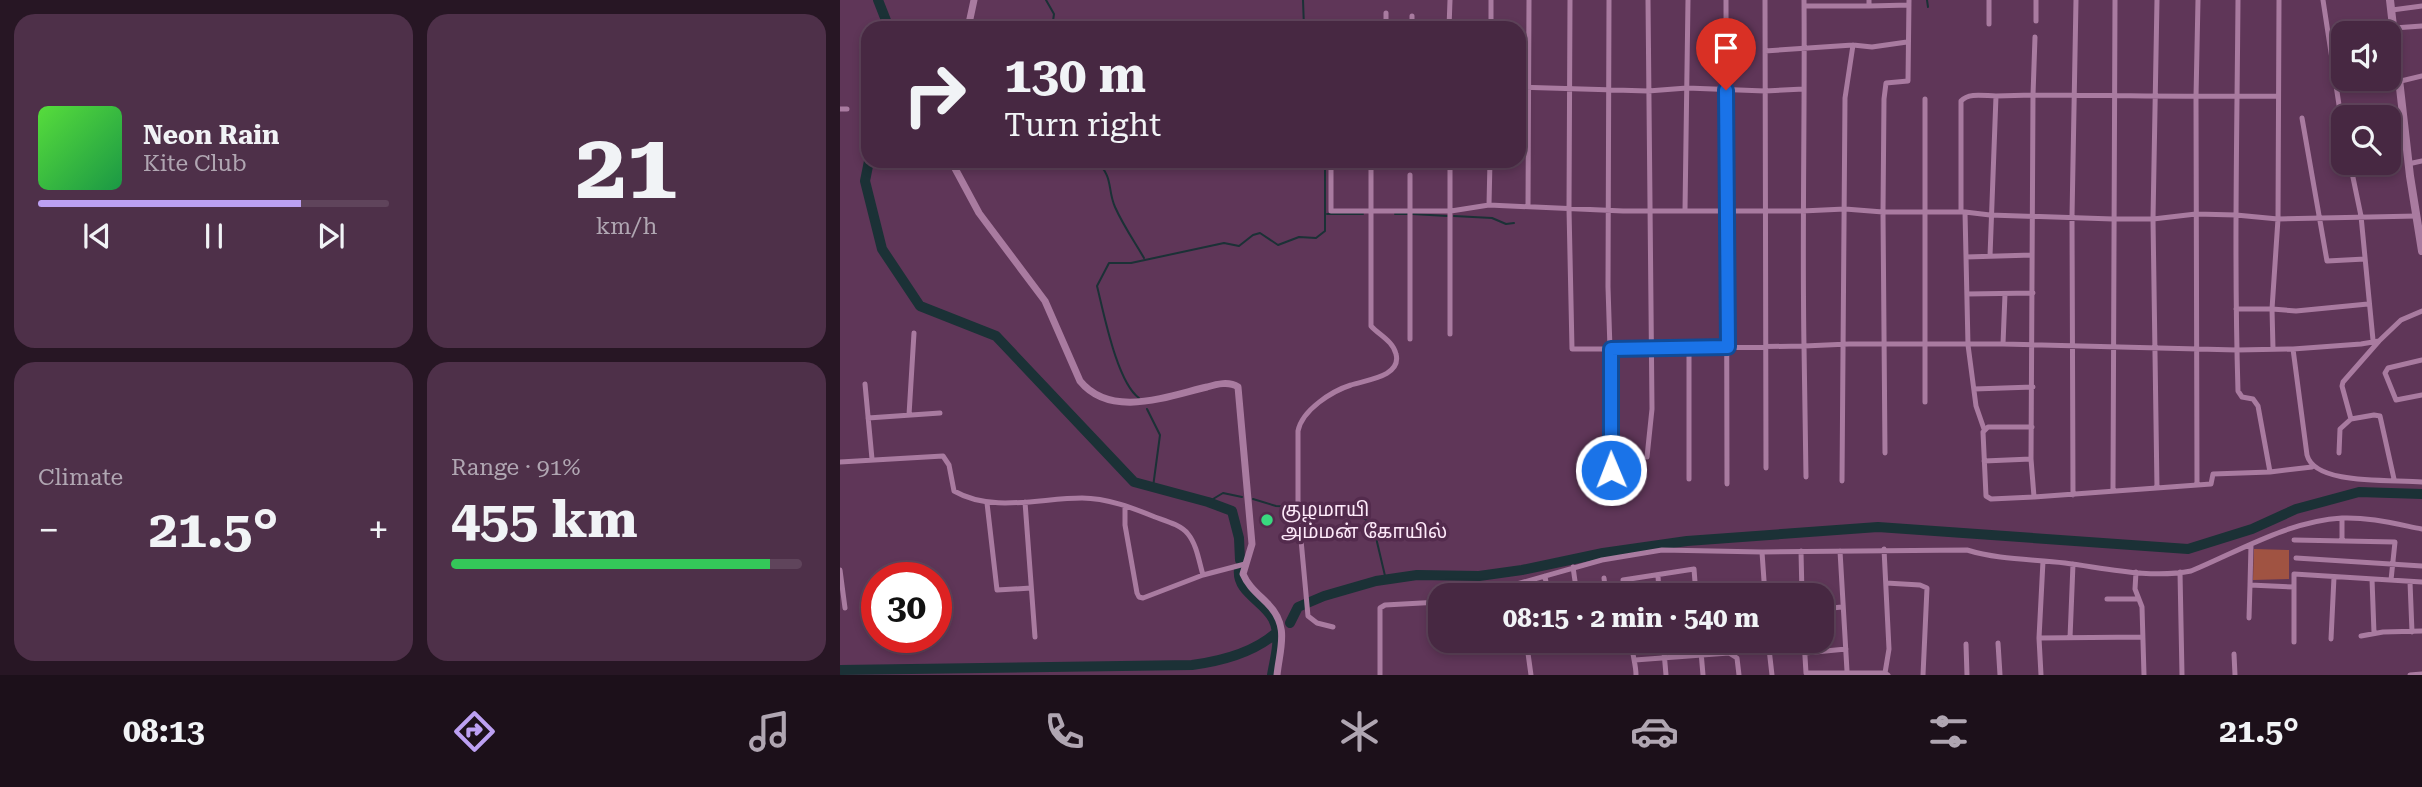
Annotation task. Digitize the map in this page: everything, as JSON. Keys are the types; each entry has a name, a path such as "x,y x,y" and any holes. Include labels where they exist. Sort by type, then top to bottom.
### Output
{"main road":[{"path":"2390,0 2393,21"},
{"path":"2401,81 2408,164 2419,206 2417,216 2422,251"}],"street":[{"path":"970,21 974,0"},
{"path":"1449,21 1450,0"},
{"path":"1491,0 1491,21"},
{"path":"1528,206 1529,0"},
{"path":"1570,0 1569,209 1572,349 1767,348 1885,344 2236,350 2294,349 2361,344 2376,340"},
{"path":"1608,0 1611,470"},
{"path":"1647,457 1652,409 1648,0"},
{"path":"1685,210 1688,0"},
{"path":"1726,0 1727,484"},
{"path":"1765,0 1766,467"},
{"path":"1989,0 1989,23"},
{"path":"2036,0 2036,21"},
{"path":"2073,495 2072,217 2076,0"},
{"path":"2113,490 2115,0"},
{"path":"2157,0 2153,219 2157,488"},
{"path":"2197,485 2195,348 2198,0"},
{"path":"2238,0 2238,391 2242,397 2253,399 2258,406 2270,472"},
{"path":"2273,349 2272,309 2278,219 2279,0"},
{"path":"2323,0 2339,105"},
{"path":"1806,477 1802,211 1806,49 1804,3 1909,3 1909,82 1886,83 1883,212 1885,453"},
{"path":"2392,10 2422,6"},
{"path":"1386,13 1386,21"},
{"path":"1412,16 1412,21"},
{"path":"2401,28 2422,26"},
{"path":"2034,497 2031,459 2034,345 2032,95 2035,37"},
{"path":"1765,51 1872,47 1907,42"},
{"path":"1842,481 1844,98 1853,46"},
{"path":"2401,81 2422,76"},
{"path":"1528,87 1648,91 1686,88 1765,91 1804,89"},
{"path":"2278,96 2032,95 1971,96 1961,101 1968,345 1974,389 1984,429 1985,493 1988,498 2073,495 2213,483 2213,474 2312,467 2335,478 2422,482"},
{"path":"1990,256 1996,96"},
{"path":"1925,99 1925,402"},
{"path":"2302,118 2327,261 2365,259"},
{"path":"2408,164 2422,162"},
{"path":"955,168 979,213 1045,301 1080,381 1087,390 1127,403 1213,385 1229,383 1238,387 1252,544 1243,573 1246,581 1274,611 1283,632 1277,675"},
{"path":"1331,168 1331,211 1451,211 1489,205 1608,210 1845,209 2113,219 2153,219 2196,214 2278,219 2417,216"},
{"path":"1333,627 1317,623 1308,616 1298,507 1299,425 1308,412 1339,390 1392,370 1397,357 1395,349 1371,326 1371,168"},
{"path":"1450,168 1450,334"},
{"path":"1489,205 1490,168"},
{"path":"1410,175 1410,339"},
{"path":"2352,175 2361,216 2368,303 2376,340"},
{"path":"1966,257 2032,255"},
{"path":"1967,294 2033,293"},
{"path":"2004,345 2005,294"},
{"path":"2236,309 2296,312 2368,303"},
{"path":"2351,419 2343,382 2376,340 2401,320 2422,311"},
{"path":"909,415 914,333"},
{"path":"1689,348 1689,479"},
{"path":"2294,349 2306,455 2312,467"},
{"path":"2422,360 2388,369 2385,373 2396,400 2422,396"},
{"path":"865,384 872,459"},
{"path":"1974,389 2033,387"},
{"path":"868,418 940,413"},
{"path":"2339,453 2340,429 2351,419 2380,416 2394,479"},
{"path":"1984,429 2032,427"},
{"path":"840,462 946,457 954,491 987,503 1084,498 1125,506 1178,526 1188,533 1203,575"},
{"path":"1984,461 2031,459"},
{"path":"1025,502 1035,637"},
{"path":"987,503 997,590 1031,588"},
{"path":"1125,506 1125,525 1139,597 1245,564"},
{"path":"2342,518 2342,539"},
{"path":"1520,583 1611,558 1662,550 1967,550 2000,558 2136,572 2180,572 2191,571 2280,532 2314,522 2342,518 2364,519 2422,529"},
{"path":"2294,540 2395,542 2391,580"},
{"path":"2249,618 2251,545"},
{"path":"1805,653 1806,674 1847,671 1887,674 1889,649 1884,549"},
{"path":"1801,551 1802,583"},
{"path":"1840,551 1847,671"},
{"path":"1762,552 1764,583"},
{"path":"2296,558 2422,566"},
{"path":"2041,675 2039,638 2043,561"},
{"path":"2070,638 2073,564"},
{"path":"1573,567 1575,583"},
{"path":"1624,583 1623,580 1694,569 1695,583"},
{"path":"840,570 845,608"},
{"path":"2136,572 2135,589 2142,607 2144,675"},
{"path":"2180,572 2182,675"},
{"path":"2294,642 2294,574 2422,582"},
{"path":"1658,575 1658,583"},
{"path":"1545,576 1546,583"},
{"path":"2332,639 2334,577"},
{"path":"1604,578 1605,583"},
{"path":"2372,579 2374,634"},
{"path":"2410,582 2412,632"},
{"path":"1886,583 1920,585 1927,588 1923,675"},
{"path":"2250,585 2294,587"},
{"path":"2107,599 2138,599"},
{"path":"1380,675 1380,608 1385,605 1428,603"},
{"path":"1834,608 1842,607"},
{"path":"2361,636 2422,631"},
{"path":"2039,638 2143,637"},
{"path":"1998,643 2000,675"},
{"path":"1966,644 1967,675"},
{"path":"1834,650 1846,649"},
{"path":"1528,653 1531,675"},
{"path":"1633,653 1636,675"},
{"path":"1664,653 1667,675"},
{"path":"1769,653 1772,675"},
{"path":"1635,660 1734,654 1739,675"},
{"path":"2234,654 2235,675"},
{"path":"1701,655 1703,675"},
{"path":"2410,675 2422,674"}],"shaded area":[{"path":"2254,549 2289,550 2289,579 2253,580"}],"waterway":[{"path":"878,0 886,21"},
{"path":"1046,0 1054,14 1053,21"},
{"path":"1303,0 1304,21"},
{"path":"1927,0 1928,7"},
{"path":"868,168 865,181 882,249 920,306 996,336 1134,482 1232,511 1239,538 1240,560"},
{"path":"1103,168 1118,214 1144,258"},
{"path":"1139,398 1131,390 1118,363 1097,286 1109,263 1131,263 1224,243 1239,246 1260,233 1278,245 1299,237 1316,238 1325,231 1325,168"},
{"path":"1327,214 1363,214"},
{"path":"1395,214 1407,214"},
{"path":"1413,214 1447,216"},
{"path":"1454,216 1492,218 1506,224 1514,223"},
{"path":"1147,409 1160,435 1153,487"},
{"path":"1290,623 1298,607 1324,596 1376,581 1417,575 1479,576 1603,553 1687,541 1878,527 2188,549 2252,529 2296,509 2359,492 2422,494"},
{"path":"1208,502 1223,493 1242,497"},
{"path":"1253,499 1276,506 1353,510 1373,525 1386,580"},
{"path":"1239,569 1242,584 1269,613 1276,626 1277,647 1272,675"},
{"path":"840,670 1192,665 1237,655 1277,632"}],"place":[{"name":"குழமாயி அம்மன் கோயில்","path":"1267,520"}],"route":[{"path":"1611,470 1611,349 1728,347 1726,90"}]}
